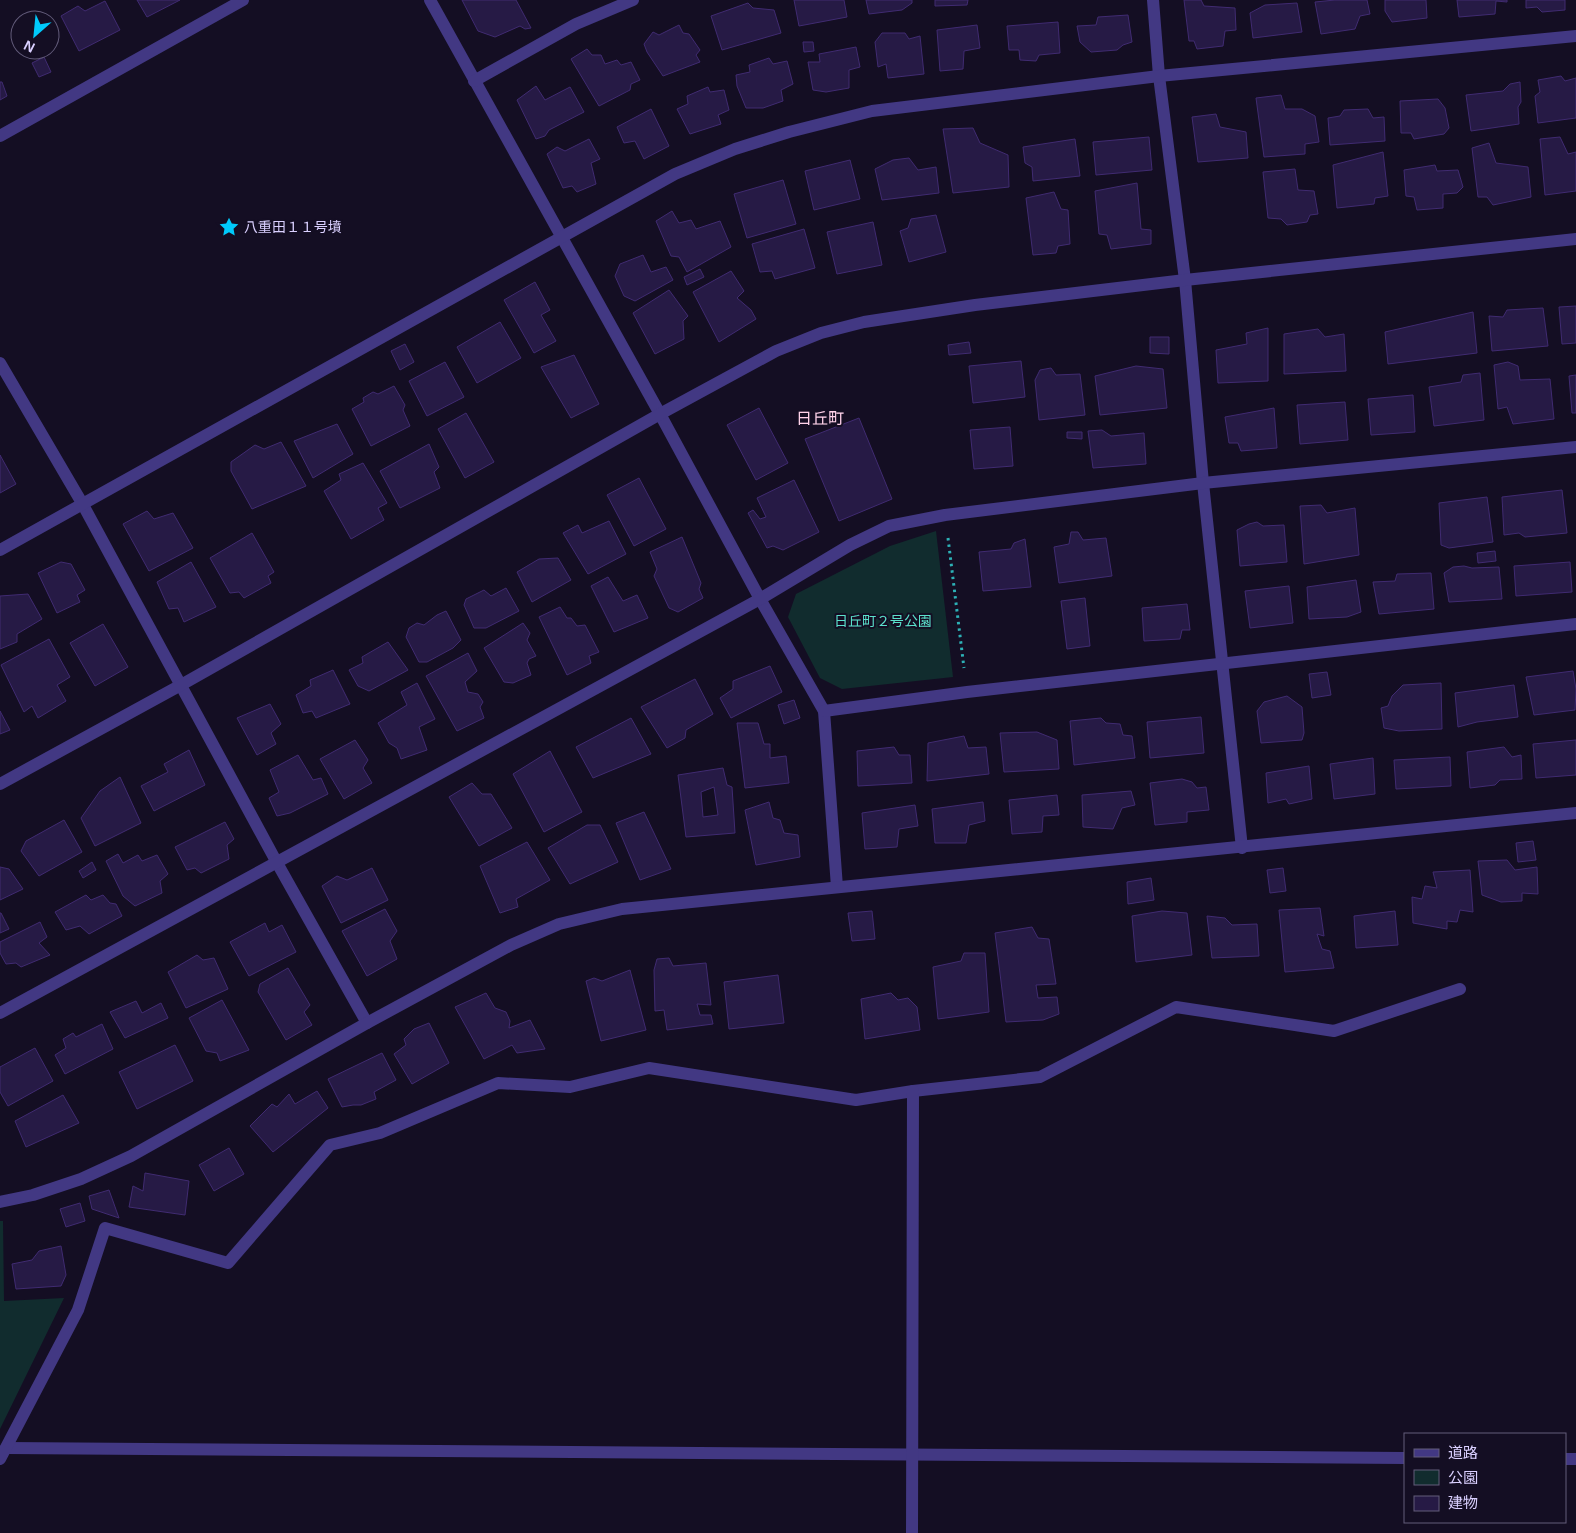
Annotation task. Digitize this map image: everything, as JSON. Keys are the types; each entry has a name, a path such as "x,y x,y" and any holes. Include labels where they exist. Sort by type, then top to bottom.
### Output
{"street":[{"path":"0,136 243,0"},
{"path":"430,0 660,414 760,599 824,711 837,887"},
{"path":"474,80 576,24 633,0"},
{"path":"1153,0 1159,76 1185,280 1203,483 1242,848"},
{"path":"0,550 675,174 735,148 872,111 1159,76 1576,36"},
{"path":"0,784 181,685 776,350 821,333 864,322 975,305 1185,280 1576,240"},
{"path":"0,363 82,504 276,861 367,1022"},
{"path":"0,1013 760,599 850,544 889,526 945,515 1203,483 1576,447"},
{"path":"824,711 967,692 1576,624"},
{"path":"0,1202 34,1195 81,1179 131,1156 367,1022 511,944 560,924 622,909 1576,813"},
{"path":"1404,1458 913,1454 3,1453 78,1310 104,1228 228,1263 330,1145 380,1133 498,1083 570,1087 648,1068 856,1100 913,1091 1040,1077 1176,1007 1334,1032 1460,989"},
{"path":"912,1533 913,1091"}],"path":[{"path":"945,515 967,692"}],"green space":[{"name":"日丘町２号公園","path":"936,531 953,677 842,689 820,678 788,617 796,594 890,546"},
{"path":"0,1221 3,1221 4,1301 64,1298 0,1429"}],"building":[{"path":"137,0 180,0 147,17"},
{"path":"462,0 516,0 531,28 525,29 520,26 495,37 478,31"},
{"path":"794,0 844,0 847,17 799,26"},
{"path":"866,0 912,0 912,3 902,10 869,14"},
{"path":"935,0 968,0 967,5 935,6"},
{"path":"1184,0 1201,0 1204,6 1235,8 1236,30 1225,31 1223,46 1197,49 1194,41 1189,41"},
{"path":"1367,0 1370,14 1360,16 1355,29 1321,34 1315,2"},
{"path":"1385,0 1426,0 1427,18 1392,22 1385,11"},
{"path":"1457,0 1507,0 1507,2 1496,1 1495,14 1459,17"},
{"path":"1526,0 1565,0 1565,10 1542,12 1537,7 1526,8"},
{"path":"105,1 120,30 79,51 61,16 78,6 85,11"},
{"path":"748,3 753,8 774,10 781,33 722,50 711,16"},
{"path":"1297,3 1302,32 1253,38 1250,13 1265,5"},
{"path":"1128,15 1132,42 1123,45 1117,50 1091,52 1080,42 1077,26 1096,25 1098,17"},
{"path":"1058,22 1060,53 1039,55 1036,61 1020,60 1019,50 1009,50 1007,26"},
{"path":"679,25 683,33 689,34 700,50 696,55 700,62 663,76 647,52 644,44 653,32 659,35"},
{"path":"977,25 980,48 964,51 963,69 940,71 937,30"},
{"path":"882,33 905,33 909,39 920,36 924,74 888,78 886,64 878,67 875,42"},
{"path":"803,42 813,42 814,51 804,52"},
{"path":"856,47 860,67 849,70 849,88 826,92 813,90 808,62 820,62 819,54"},
{"path":"587,49 592,55 601,55 605,64 617,60 621,65 631,62 640,80 631,84 630,90 599,106 571,59"},
{"path":"769,58 773,64 787,61 793,84 781,90 783,101 763,108 746,108 737,86 736,75 750,72 749,65"},
{"path":"38,60 45,60 51,72 39,77 32,63"},
{"path":"1561,76 1565,81 1576,78 1576,118 1538,123 1535,96 1540,92 1538,80"},
{"path":"0,82 2,82 7,96 0,100"},
{"path":"1520,82 1519,124 1471,131 1466,95 1503,91 1510,84"},
{"path":"536,86 545,100 570,87 584,112 549,130 545,136 536,139 517,100"},
{"path":"708,87 710,92 724,90 729,110 718,115 721,124 690,134 677,109 688,104 687,96"},
{"path":"1281,95 1285,109 1302,109 1315,116 1319,142 1305,144 1305,154 1264,157 1256,98"},
{"path":"1438,99 1445,108 1449,128 1444,134 1414,139 1411,133 1401,133 1400,101"},
{"path":"651,109 669,146 644,159 635,141 624,143 617,127"},
{"path":"1368,109 1373,118 1384,117 1385,141 1330,145 1328,118 1340,116 1344,110"},
{"path":"1216,114 1220,127 1246,132 1248,158 1198,162 1192,117"},
{"path":"973,128 980,143 1008,155 1009,187 953,193 943,129"},
{"path":"1149,137 1152,170 1096,175 1093,142"},
{"path":"1560,137 1568,154 1576,152 1576,191 1545,195 1540,139"},
{"path":"589,139 600,159 591,163 596,184 577,192 572,186 563,188 547,154 557,147 565,151"},
{"path":"1075,139 1080,176 1033,181 1032,167 1025,163 1023,147"},
{"path":"1489,143 1496,163 1528,167 1531,197 1493,205 1487,197 1478,197 1472,148"},
{"path":"1383,152 1388,196 1375,198 1374,204 1337,208 1333,165"},
{"path":"909,158 918,170 936,167 939,193 882,200 875,169 893,160"},
{"path":"850,160 860,199 814,210 805,171"},
{"path":"1435,165 1437,171 1458,170 1463,187 1457,193 1443,194 1443,208 1417,210 1414,197 1406,196 1404,170"},
{"path":"1295,169 1298,190 1314,191 1318,214 1310,215 1307,222 1287,225 1281,219 1268,218 1263,172"},
{"path":"783,180 796,224 747,238 734,194"},
{"path":"1137,183 1141,229 1151,230 1151,244 1111,249 1107,235 1099,234 1095,191"},
{"path":"1054,192 1061,209 1068,210 1070,244 1058,246 1056,253 1033,255 1026,198"},
{"path":"672,211 679,223 691,220 696,229 720,221 731,247 687,272 679,257 671,256 656,221"},
{"path":"936,215 946,252 909,262 900,231 908,228 911,219"},
{"path":"873,222 882,265 837,274 827,232"},
{"path":"804,229 815,268 775,279 772,271 760,272 752,244"},
{"path":"643,255 651,272 666,267 673,280 635,301 624,296 615,276 620,264"},
{"path":"700,269 704,277 687,285 684,277"},
{"path":"731,271 744,291 737,298 751,310 756,319 719,342 693,292"},
{"path":"535,282 550,310 541,315 556,341 534,353 504,300"},
{"path":"669,290 688,316 683,321 684,339 655,354 633,313"},
{"path":"1576,306 1576,343 1562,344 1559,307"},
{"path":"1543,308 1548,346 1492,351 1489,316 1503,317 1507,310"},
{"path":"1473,312 1477,353 1388,364 1385,332"},
{"path":"500,322 521,358 477,383 457,347"},
{"path":"1268,328 1268,381 1218,383 1216,350 1247,344 1246,333"},
{"path":"1318,329 1325,337 1344,334 1346,371 1284,374 1284,334"},
{"path":"1150,337 1169,337 1169,354 1150,353"},
{"path":"969,342 971,353 949,355 948,345"},
{"path":"405,344 414,362 400,370 391,351"},
{"path":"574,355 599,404 571,418 541,367"},
{"path":"1021,361 1025,397 973,403 969,366"},
{"path":"445,362 464,397 427,416 409,381"},
{"path":"1508,362 1518,366 1520,380 1550,379 1554,419 1513,424 1507,407 1498,409 1494,365"},
{"path":"1136,366 1163,369 1167,408 1100,415 1095,376"},
{"path":"1051,368 1056,375 1080,374 1085,415 1039,420 1035,380 1040,370"},
{"path":"1480,373 1484,420 1434,426 1429,387 1461,382 1463,375"},
{"path":"1576,375 1576,413 1572,413 1569,376"},
{"path":"394,386 405,405 403,410 410,426 371,446 352,409 364,402 363,398 373,392 378,394"},
{"path":"1413,395 1415,432 1371,435 1368,399"},
{"path":"1345,402 1348,440 1300,444 1297,405"},
{"path":"759,408 788,463 756,480 727,425"},
{"path":"1274,408 1277,448 1241,451 1238,443 1229,443 1225,417"},
{"path":"466,413 494,462 465,478 438,429"},
{"path":"859,418 892,499 839,521 805,439"},
{"path":"337,424 353,454 313,478 294,441"},
{"path":"1010,427 1013,466 974,469 970,430"},
{"path":"1102,430 1111,436 1144,433 1146,464 1093,468 1088,431"},
{"path":"1067,432 1082,432 1082,439 1067,438"},
{"path":"281,442 306,486 252,509 231,471 231,462 255,445 264,449"},
{"path":"429,444 439,467 434,472 440,488 400,508 380,471"},
{"path":"0,455 16,484 0,493"},
{"path":"363,463 387,503 378,508 384,520 351,539 324,491 341,480 339,474"},
{"path":"639,478 666,529 634,546 607,495"},
{"path":"794,480 819,532 783,550 773,546 767,548 748,513 753,510 760,519 766,517 757,498"},
{"path":"1562,490 1567,533 1525,537 1519,533 1504,535 1502,497"},
{"path":"1487,497 1493,542 1449,548 1441,545 1439,503"},
{"path":"1321,505 1327,513 1355,508 1359,555 1304,564 1300,506"},
{"path":"147,511 154,519 173,513 193,548 149,571 123,524"},
{"path":"609,521 626,554 588,574 563,533 578,525 582,533"},
{"path":"1257,522 1263,526 1284,525 1287,562 1240,566 1237,530"},
{"path":"1071,532 1078,532 1083,540 1106,538 1112,576 1059,583 1054,547 1069,544"},
{"path":"252,533 274,572 268,576 271,583 244,598 239,592 230,593 210,558"},
{"path":"682,537 701,583 699,589 703,598 678,612 669,608 654,576 657,569 650,552"},
{"path":"1025,539 1031,587 983,591 979,552 1011,549 1014,543"},
{"path":"1495,551 1496,561 1478,563 1477,553"},
{"path":"558,558 571,580 532,602 517,572 539,559"},
{"path":"61,562 71,564 85,590 77,595 80,602 57,613 38,573"},
{"path":"191,562 216,607 184,622 178,608 169,609 157,582"},
{"path":"1570,562 1572,592 1516,596 1514,566"},
{"path":"1464,566 1472,568 1499,567 1502,599 1449,602 1444,573 1453,567"},
{"path":"1431,573 1434,609 1379,614 1373,582 1395,581 1397,574"},
{"path":"608,577 623,601 637,595 648,618 614,632 591,586"},
{"path":"1356,580 1361,612 1347,617 1309,619 1307,587"},
{"path":"1289,586 1293,623 1250,628 1245,591"},
{"path":"506,588 519,611 486,628 474,628 464,605 466,599 484,590 491,596"},
{"path":"28,594 42,619 17,634 17,642 0,649 0,596"},
{"path":"1085,598 1090,646 1067,649 1061,601"},
{"path":"1187,604 1190,630 1182,630 1180,639 1144,641 1142,608"},
{"path":"560,607 567,618 571,618 577,626 585,625 599,652 589,656 591,663 567,675 539,617"},
{"path":"446,611 461,640 453,648 427,662 419,662 406,637 409,628 417,623 424,625"},
{"path":"523,623 530,633 527,640 536,656 529,659 527,663 531,675 513,683 504,682 484,648"},
{"path":"103,624 128,667 95,686 70,643"},
{"path":"49,639 70,677 57,685 66,701 38,718 32,706 24,712 1,665"},
{"path":"388,642 408,670 369,691 358,686 349,670 363,663 362,657"},
{"path":"468,653 477,671 465,682 468,692 478,694 483,702 480,707 484,718 457,731 426,676"},
{"path":"770,666 782,692 731,718 720,698 733,689 733,681"},
{"path":"333,670 350,704 316,718 312,711 303,713 296,695 311,686 310,680"},
{"path":"1573,671 1576,689 1575,710 1534,715 1526,677"},
{"path":"1327,672 1331,695 1312,698 1309,674"},
{"path":"695,679 713,714 686,730 685,738 667,748 641,707"},
{"path":"417,683 435,719 419,727 427,750 401,759 397,748 389,743 378,723 407,705 401,692"},
{"path":"1441,683 1442,729 1399,731 1384,728 1381,708 1388,706 1392,696 1403,685"},
{"path":"1514,685 1518,717 1477,722 1458,727 1455,693"},
{"path":"1287,696 1302,707 1304,733 1302,740 1261,743 1257,711 1264,702"},
{"path":"794,700 800,718 784,724 778,705"},
{"path":"270,704 281,724 271,733 276,744 257,755 237,718"},
{"path":"0,711 10,730 0,734"},
{"path":"1201,717 1204,753 1150,758 1147,722"},
{"path":"631,718 651,754 593,778 576,747"},
{"path":"1101,718 1106,723 1120,724 1123,735 1132,736 1135,758 1074,765 1070,721"},
{"path":"737,723 758,723 764,744 770,744 770,758 786,756 789,783 745,788"},
{"path":"1037,732 1057,740 1059,769 1004,772 1000,733"},
{"path":"964,736 968,748 986,747 989,774 927,781 928,743"},
{"path":"355,740 368,760 363,768 372,783 344,799 320,759"},
{"path":"1576,740 1576,775 1536,778 1533,744"},
{"path":"894,747 899,755 910,755 912,783 858,786 857,751"},
{"path":"1504,747 1512,757 1521,755 1522,779 1500,780 1495,785 1470,788 1467,752"},
{"path":"189,750 205,785 154,811 141,786 168,772 164,764"},
{"path":"550,751 582,812 544,832 513,774"},
{"path":"298,755 313,780 321,778 328,794 290,813 277,816 269,798 279,792 270,770"},
{"path":"1450,757 1451,786 1396,789 1394,760"},
{"path":"1373,758 1375,794 1334,799 1330,764"},
{"path":"1309,766 1312,799 1289,804 1286,799 1268,803 1266,773"},
{"path":"723,768 727,785 732,787 735,833 686,837 678,775","holes":["714,787 718,815 703,817 701,792"]},
{"path":"120,777 141,823 95,846 81,818 100,791"},
{"path":"1182,779 1192,782 1197,788 1206,787 1209,810 1187,812 1187,822 1155,825 1150,783"},
{"path":"472,783 482,794 491,794 512,828 479,846 449,797"},
{"path":"1131,791 1135,805 1122,808 1113,829 1083,827 1082,795"},
{"path":"1057,795 1059,815 1043,816 1042,832 1012,834 1009,800"},
{"path":"769,802 773,818 780,820 784,833 798,835 800,857 756,865 745,810"},
{"path":"983,802 985,821 969,825 966,843 935,843 932,809"},
{"path":"915,805 918,826 899,829 897,847 865,849 862,813"},
{"path":"644,812 671,869 640,880 616,823"},
{"path":"64,820 82,852 39,876 21,851 26,841"},
{"path":"225,822 234,839 227,845 229,859 201,873 195,868 187,870 175,847"},
{"path":"587,825 600,825 618,862 570,884 548,848"},
{"path":"1533,841 1536,860 1518,862 1516,843"},
{"path":"527,842 550,880 516,899 518,907 500,913 480,866"},
{"path":"118,854 123,863 138,855 142,861 157,855 168,874 160,881 162,893 135,906 123,896 106,861"},
{"path":"1507,860 1515,870 1537,867 1538,894 1522,893 1522,901 1501,902 1482,895 1478,861"},
{"path":"92,862 96,870 83,878 79,871"},
{"path":"0,867 9,869 23,889 0,900"},
{"path":"372,868 388,900 341,923 322,886 337,876 347,880"},
{"path":"1283,868 1286,891 1270,893 1267,870"},
{"path":"1470,870 1473,912 1460,910 1457,922 1447,921 1447,929 1413,923 1412,897 1422,899 1425,886 1437,888 1433,872"},
{"path":"1151,878 1154,900 1128,904 1127,882"},
{"path":"86,895 91,900 103,895 110,903 116,904 122,916 89,934 80,926 66,930 55,912"},
{"path":"1320,908 1324,936 1317,934 1322,949 1330,951 1334,968 1285,972 1279,910"},
{"path":"385,909 397,931 390,941 397,959 367,976 342,931"},
{"path":"872,911 875,939 852,941 848,913"},
{"path":"1162,911 1187,913 1192,955 1136,962 1132,916"},
{"path":"1395,911 1398,945 1356,948 1354,916"},
{"path":"0,913 9,929 0,933"},
{"path":"1207,916 1225,918 1232,925 1257,924 1259,956 1212,958"},
{"path":"40,922 47,937 39,943 50,955 21,967 16,963 6,964 0,953 0,942"},
{"path":"265,923 269,932 282,925 296,952 249,976 230,942"},
{"path":"1032,927 1038,938 1049,939 1056,984 1036,985 1038,998 1057,997 1059,1014 1043,1020 1006,1022 995,933"},
{"path":"964,953 985,953 989,1012 938,1019 933,967 961,961"},
{"path":"197,955 203,960 214,958 228,989 186,1008 168,972"},
{"path":"669,958 673,966 706,963 711,1005 697,1004 700,1015 711,1015 713,1024 667,1030 664,1010 655,1011 654,970 657,959"},
{"path":"288,968 310,1005 304,1012 312,1025 286,1040 258,992 260,984"},
{"path":"630,970 646,1030 601,1041 586,981 594,978 602,981"},
{"path":"778,975 784,1023 729,1029 724,982"},
{"path":"486,993 495,1008 506,1012 510,1021 509,1028 530,1020 545,1049 517,1053 512,1045 484,1059 455,1007"},
{"path":"891,993 898,1000 908,998 917,1007 920,1030 865,1039 861,999"},
{"path":"222,1000 249,1050 220,1061 217,1053 206,1051 189,1018"},
{"path":"136,1001 142,1013 161,1003 168,1018 125,1038 110,1012"},
{"path":"429,1023 449,1063 412,1084 394,1054 406,1045 404,1039 414,1029"},
{"path":"102,1024 113,1049 65,1074 55,1055 66,1048 63,1039 73,1033 76,1037"},
{"path":"175,1045 193,1081 137,1109 119,1072"},
{"path":"35,1048 53,1081 8,1106 0,1092 0,1067"},
{"path":"382,1053 396,1080 374,1092 376,1099 361,1105 342,1107 328,1079"},
{"path":"317,1091 328,1108 273,1152 250,1126 272,1104 277,1107 289,1094 295,1104"},
{"path":"63,1095 79,1123 26,1147 15,1121"},
{"path":"229,1148 244,1174 214,1191 199,1165"},
{"path":"145,1173 189,1181 185,1215 129,1207 133,1186 143,1191"},
{"path":"109,1190 119,1218 92,1209 89,1196"},
{"path":"80,1203 85,1221 66,1227 60,1209"},
{"path":"61,1246 66,1275 61,1286 16,1289 12,1264 32,1260 39,1251"}],"place":[{"name":"八重田１１号墳","path":"229,227"}],"district":[{"name":"日丘町","path":"820,418"}]}
